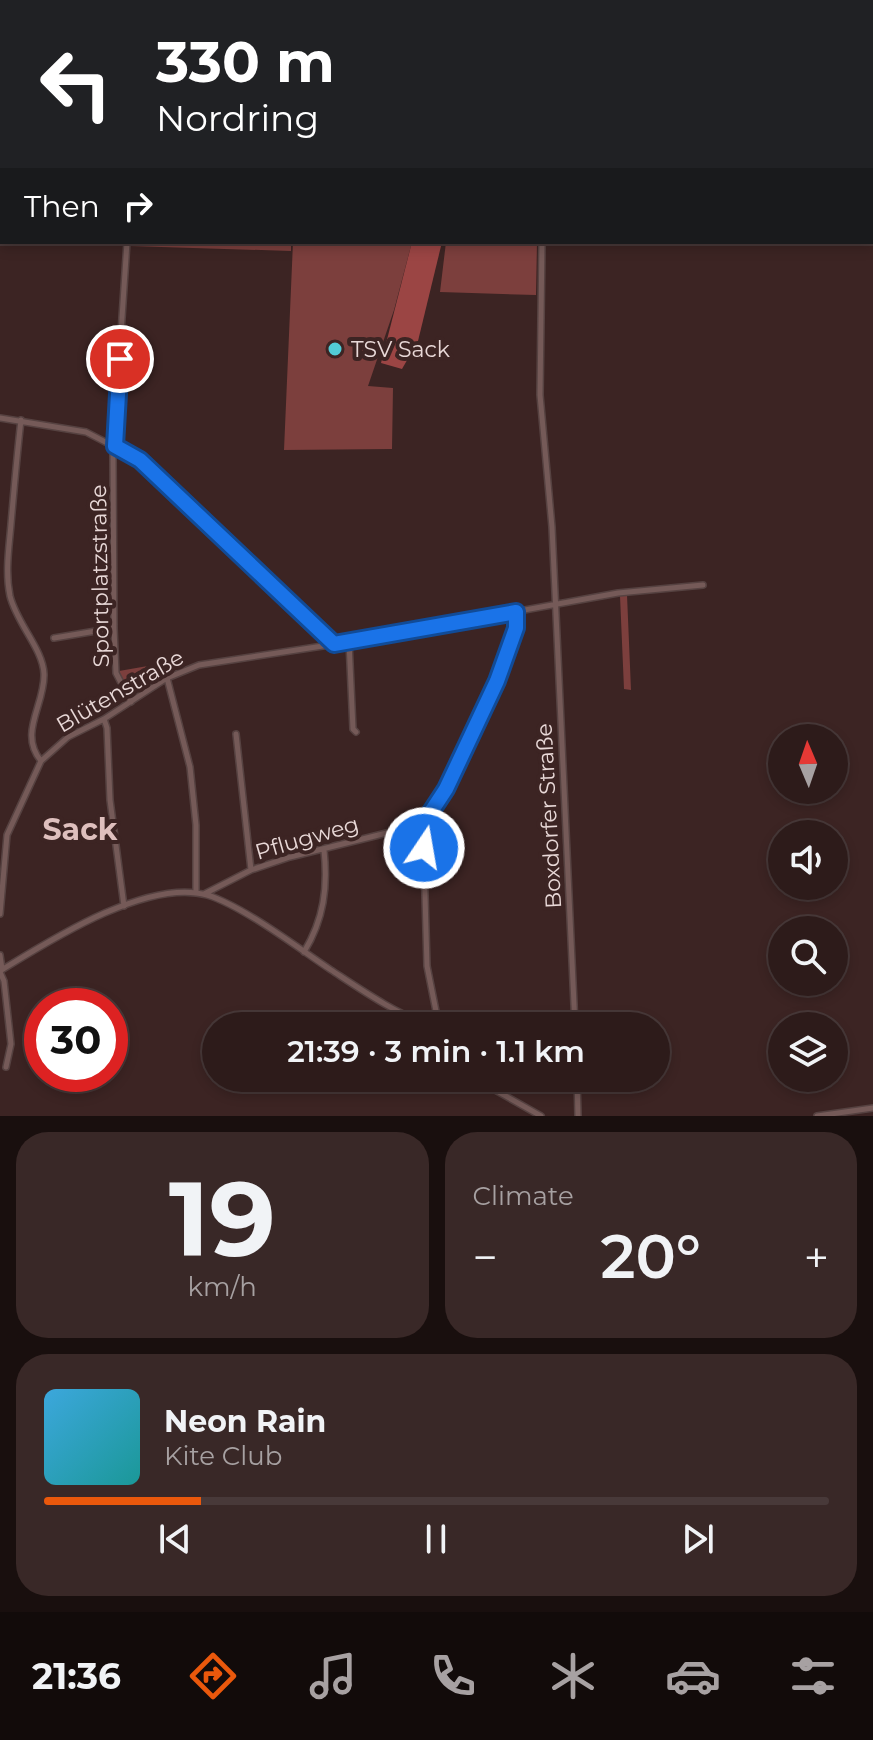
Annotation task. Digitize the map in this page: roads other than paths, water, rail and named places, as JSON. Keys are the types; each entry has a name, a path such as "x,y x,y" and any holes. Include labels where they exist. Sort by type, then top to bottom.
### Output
{"street":[{"name":"Sportplatzstraße","path":"127,244 115,446 114,628 116,673 131,702"},
{"name":"Boxdorfer Straße","path":"542,244 540,395 552,527 574,1012"},
{"path":"0,418 86,432 140,460 334,644"},
{"path":"21,420 7,573 16,615 43,668 43,684 30,738 34,753 41,761"},
{"path":"556,604 618,593 703,585"},
{"name":"Blütenstraße","path":"0,914 7,835 41,761 68,737 104,719 167,678 199,665 349,642 556,604"},
{"path":"436,1012 428,971 423,824 446,789 497,681 516,628 516,612"},
{"path":"54,638 114,628"},
{"path":"349,642 353,729 356,732"},
{"path":"167,678 190,767 200,894"},
{"path":"104,719 110,800 124,906"},
{"path":"236,734 251,870"},
{"name":"Pflugweg","path":"200,894 251,870 423,824"},
{"path":"304,952 317,928 326,896 324,850"},
{"path":"1,971 69,928 124,906 156,897 200,894 231,904 368,995 403,1012"},
{"path":"0,955 11,1044 6,1067"},
{"path":"499,1092 541,1116"},
{"path":"577,1092 578,1116"},
{"path":"817,1116 873,1108"}],"place":[{"name":"TSV Sack","path":"335,349"}],"district":[{"name":"Sack","path":"80,829"}]}
